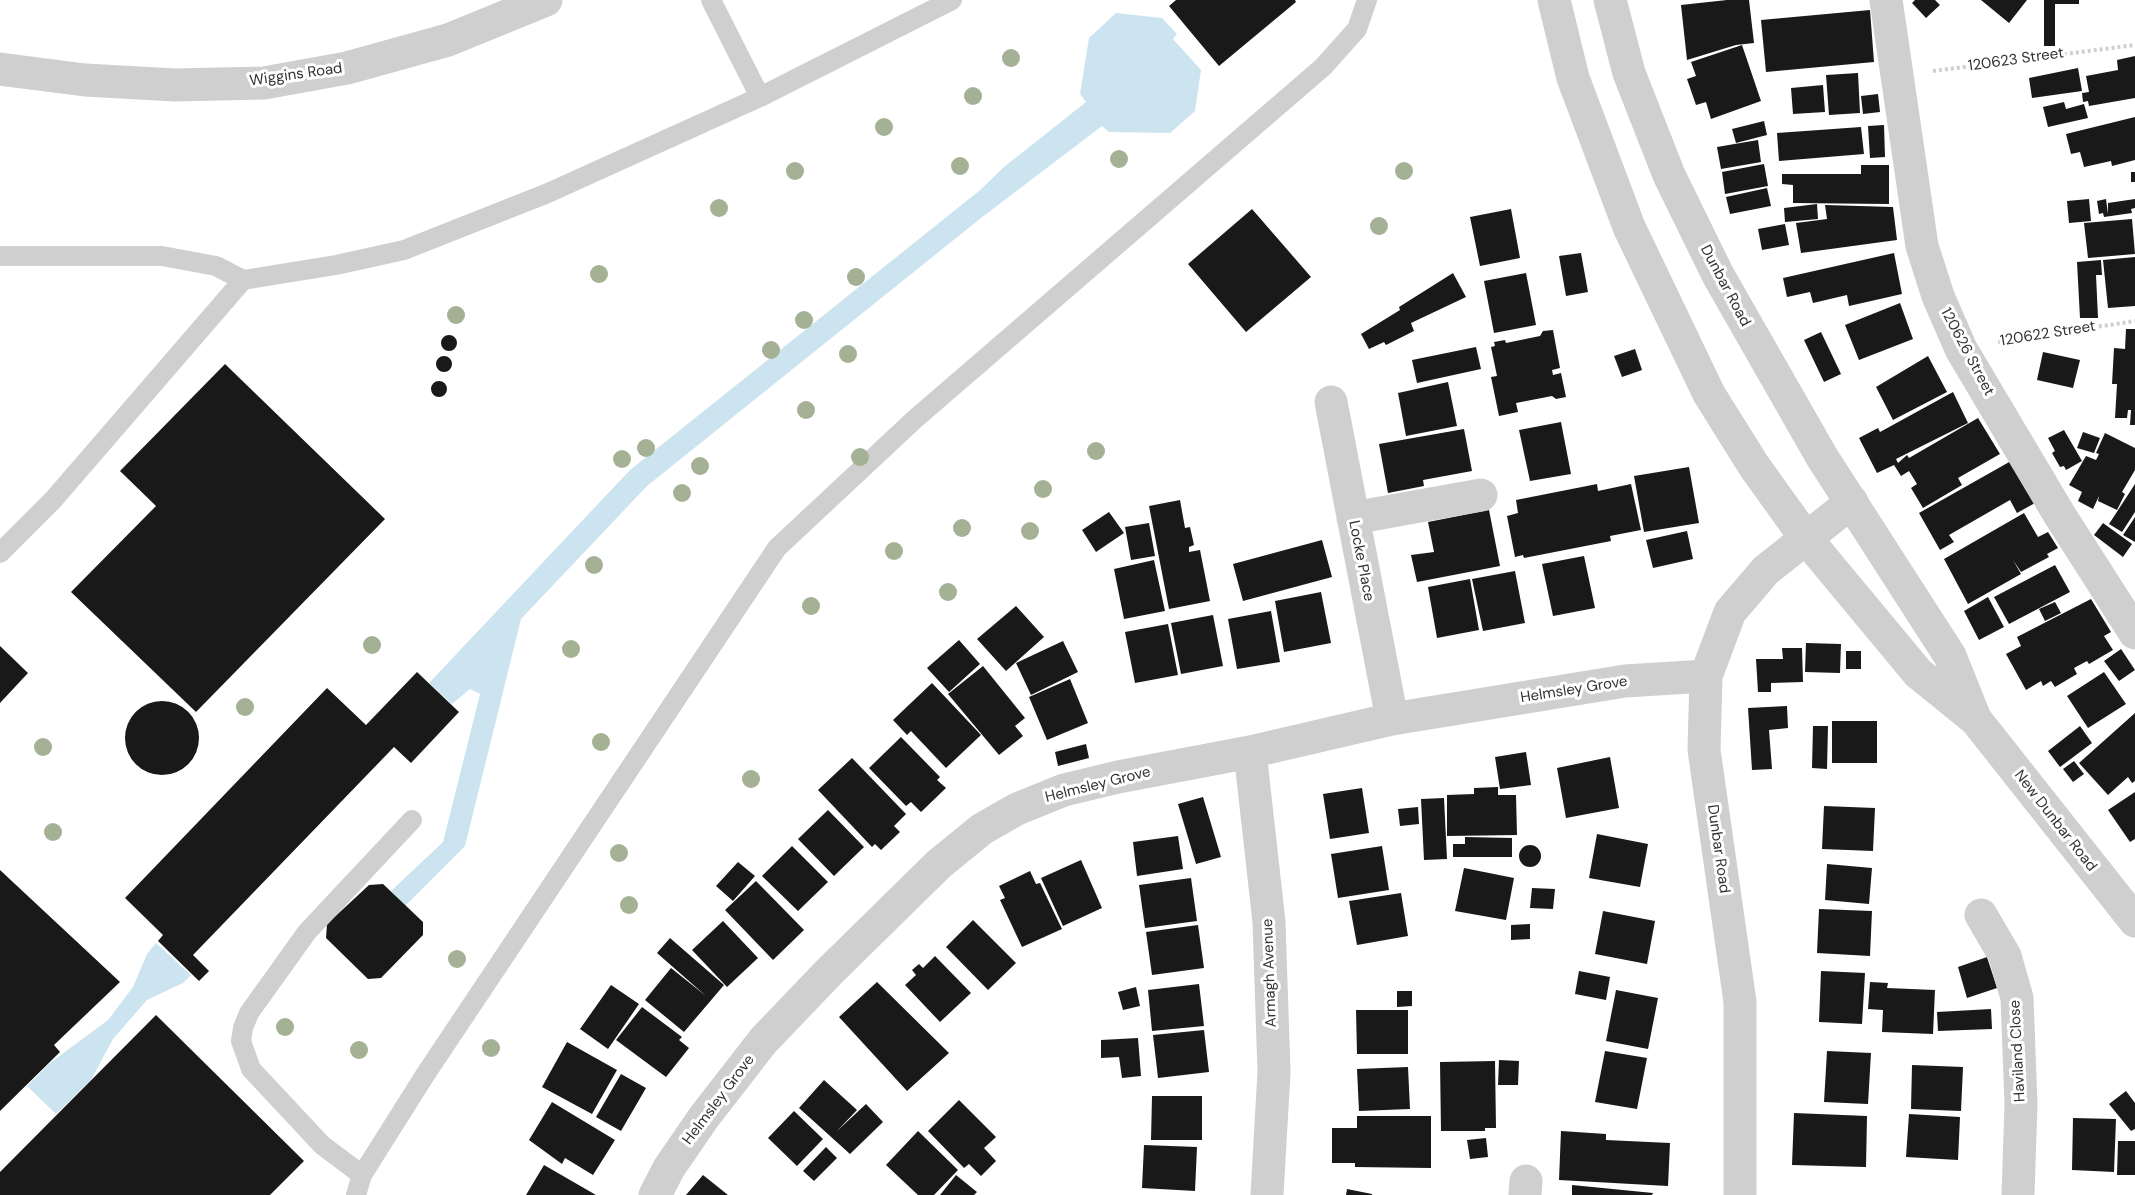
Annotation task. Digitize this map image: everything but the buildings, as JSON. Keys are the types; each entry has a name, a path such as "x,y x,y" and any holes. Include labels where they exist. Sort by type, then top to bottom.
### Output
{"street":[{"name":"Wiggins Road","path":"0,69 85,80 175,85 264,83 347,68 448,40 546,0"},
{"path":"1554,0 1573,78 1629,227 1710,394 1754,466 1805,537"},
{"name":"Dunbar Road","path":"1610,0 1629,74 1668,175 1718,275 1776,379 1852,502 1766,570 1730,612 1706,676 1704,750 1740,1002 1740,1195"},
{"name":"120626 Street","path":"1886,0 1922,246 1938,296 1961,349 2059,514 2135,633"},
{"name":"Locke Place","path":"1331,402 1392,719"},
{"path":"1353,518 1480,495"},
{"name":"New Dunbar Road","path":"1852,502 1950,656 1976,720"},
{"name":"New Dunbar Road","path":"1805,537 1918,673 1976,720 2135,921"},
{"name":"Helmsley Grove","path":"655,1195 669,1168 704,1117 763,1041 828,973 939,864 982,829 1017,809 1064,790 1250,752 1392,719 1625,681 1706,676"},
{"name":"Armagh Avenue","path":"1250,752 1269,922 1274,1072 1267,1195"},
{"name":"Haviland Close","path":"1981,915 2004,956 2017,998 2021,1104 2018,1195"}],"lane":[{"path":"711,0 760,97"},
{"path":"0,256 162,256 216,266 243,280 336,265 404,250 549,192 760,97 952,0"},
{"path":"356,1195 362,1175 425,1075 777,548 915,419 1323,67 1357,29 1367,0"},
{"path":"0,553 53,500 243,280"},
{"path":"362,1175 322,1144 251,1069 242,1041 243,1028 249,1013 307,932 412,820"}],"path":[{"name":"120623 Street","path":"1897,75 2135,45"},
{"name":"120622 Street","path":"1961,349 2135,321"}],"water":[{"path":"1116,13 1162,18 1177,34 1173,39 1201,70 1195,111 1170,133 1109,132 1102,126 981,218 647,486 521,619 465,846 405,906 391,891 443,842 480,694 470,689 452,704 429,683 630,470 979,191 1004,167 1086,102 1080,94 1089,38"},
{"path":"156,943 191,975 183,983 147,1000 113,1039 91,1080 56,1114 27,1086 50,1063 108,1020 133,987 147,954"}]}
